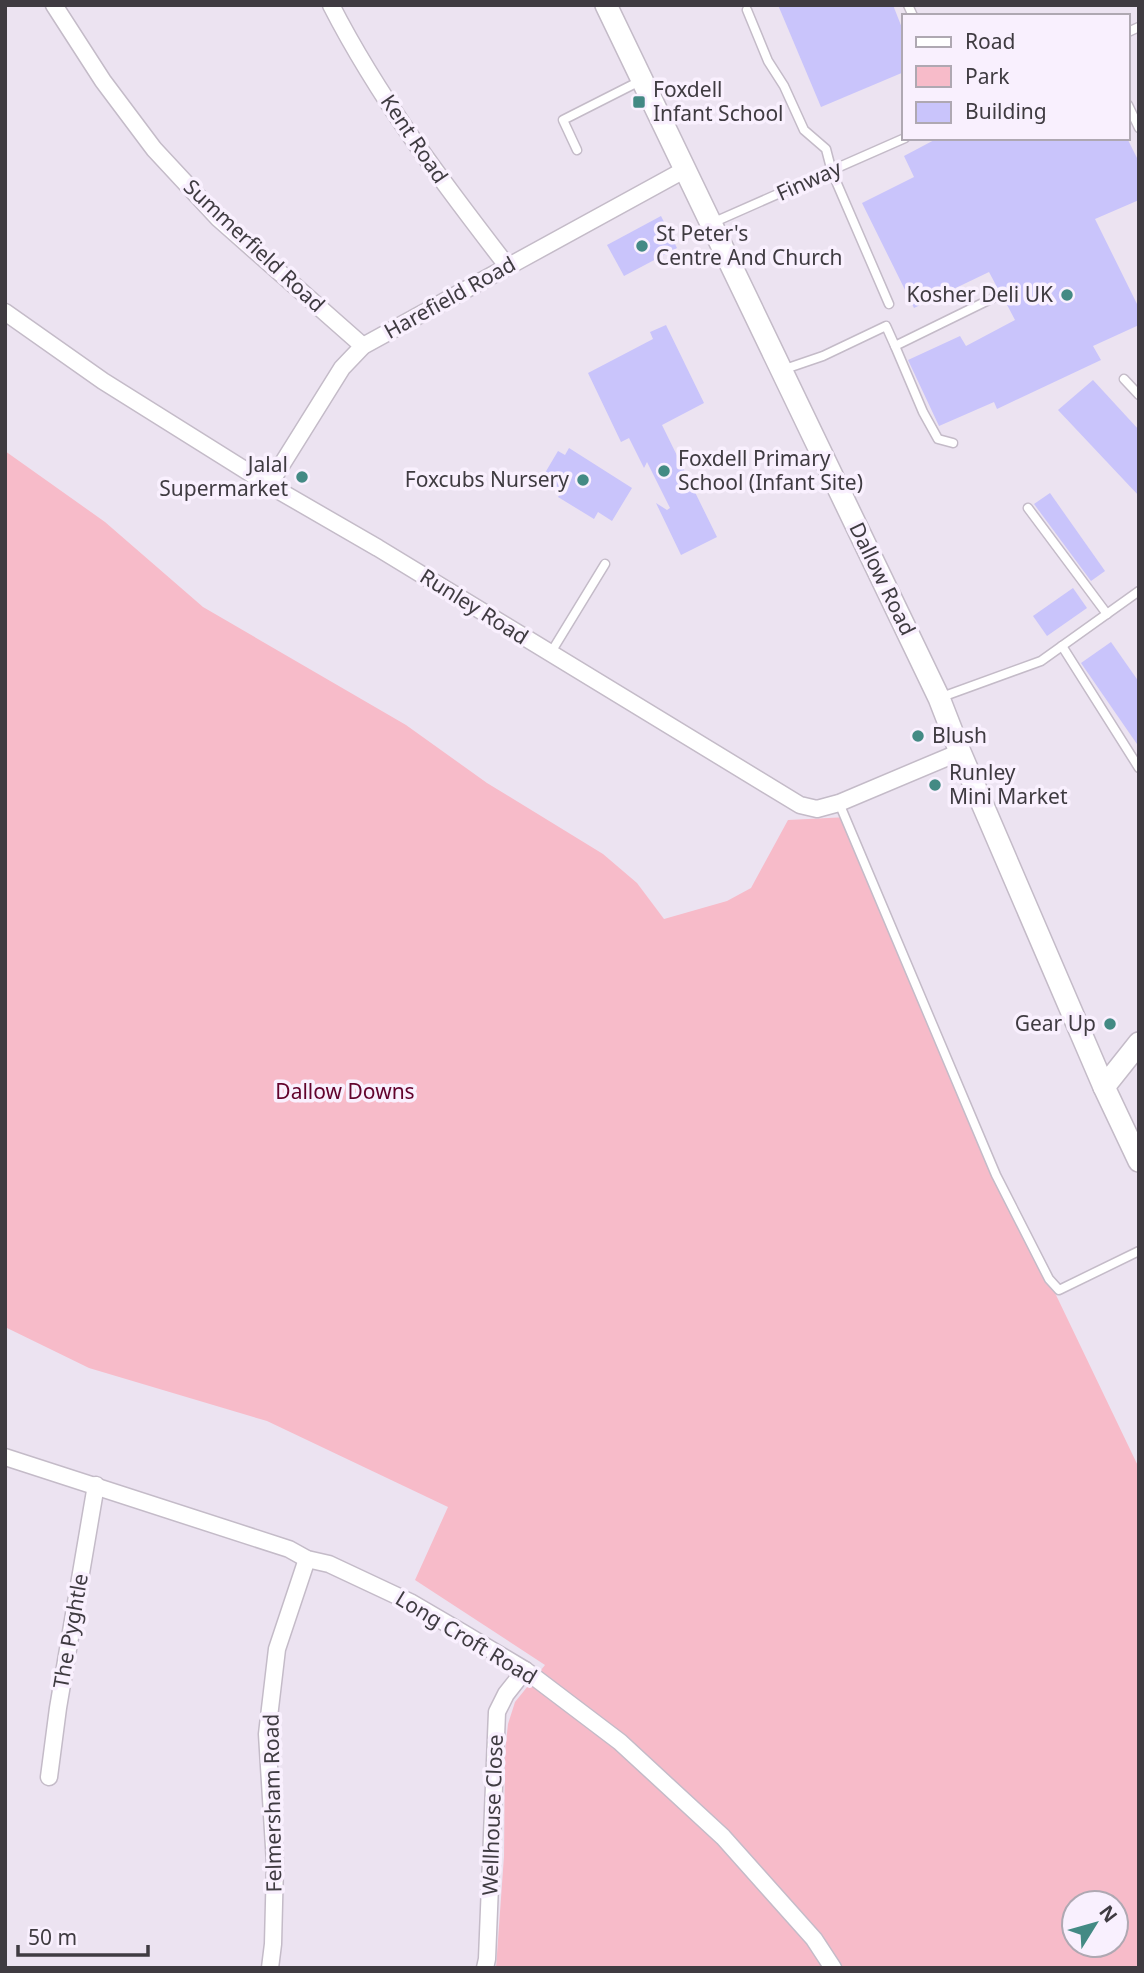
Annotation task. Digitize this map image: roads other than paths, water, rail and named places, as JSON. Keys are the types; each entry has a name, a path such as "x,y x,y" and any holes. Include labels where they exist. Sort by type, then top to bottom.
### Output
{"street":[{"name":"Summerfield Road","path":"54,5 103,80 154,149 219,219 363,346"},
{"name":"Kent Road","path":"331,5 352,47 449,190 508,267"},
{"name":"Dallow Road","path":"606,5 712,223 766,344 782,370 939,698 1104,1087 1139,1161"},
{"name":"Harefield Road","path":"269,485 342,368 363,346 686,169"},
{"name":"Runley Road","path":"5,312 103,381 269,485 378,548 800,805 817,809 839,803 960,752"},
{"path":"1104,1087 1139,1043"},
{"name":"Long Croft Road","path":"5,1457 289,1549 307,1559 329,1564 410,1602 525,1670 620,1742 723,1837 814,1939 833,1968"},
{"name":"The Pyghtle","path":"49,1777 96,1485"},
{"name":"Felmersham Road","path":"270,1968 275,1863 267,1734 277,1648 307,1559"},
{"name":"Wellhouse Close","path":"485,1968 497,1712 506,1694 525,1670"}],"lane":[{"path":"747,10 768,61 784,86 804,130 826,149 832,172 889,304"},
{"path":"577,150 563,120 642,80"},
{"path":"1130,109 1139,128"},
{"name":"Finway","path":"712,223 902,139"},
{"path":"895,346 999,295"},
{"path":"782,370 823,356 886,326 923,412 938,439 953,443"},
{"path":"1124,379 1139,395"},
{"path":"1028,508 1107,614"},
{"path":"550,654 605,564"},
{"path":"939,698 1041,661 1139,591"},
{"path":"1062,646 1139,768"},
{"path":"839,803 996,1175 1049,1279 1059,1290 1139,1251"}],"place":[{"name":"Foxdell Infant School","path":"639,102"},
{"name":"St Peter's Centre And Church","path":"642,246"},
{"name":"Kosher Deli UK","path":"1067,295"},
{"name":"Foxdell Primary School (Infant Site)","path":"664,471"},
{"name":"Jalal Supermarket","path":"302,477"},
{"name":"Foxcubs Nursery","path":"583,480"},
{"name":"Blush","path":"918,736"},
{"name":"Runley Mini Market","path":"935,785"},
{"name":"Gear Up","path":"1110,1024"}],"park label":[{"name":"Dallow Downs","path":"345,1092"}]}
